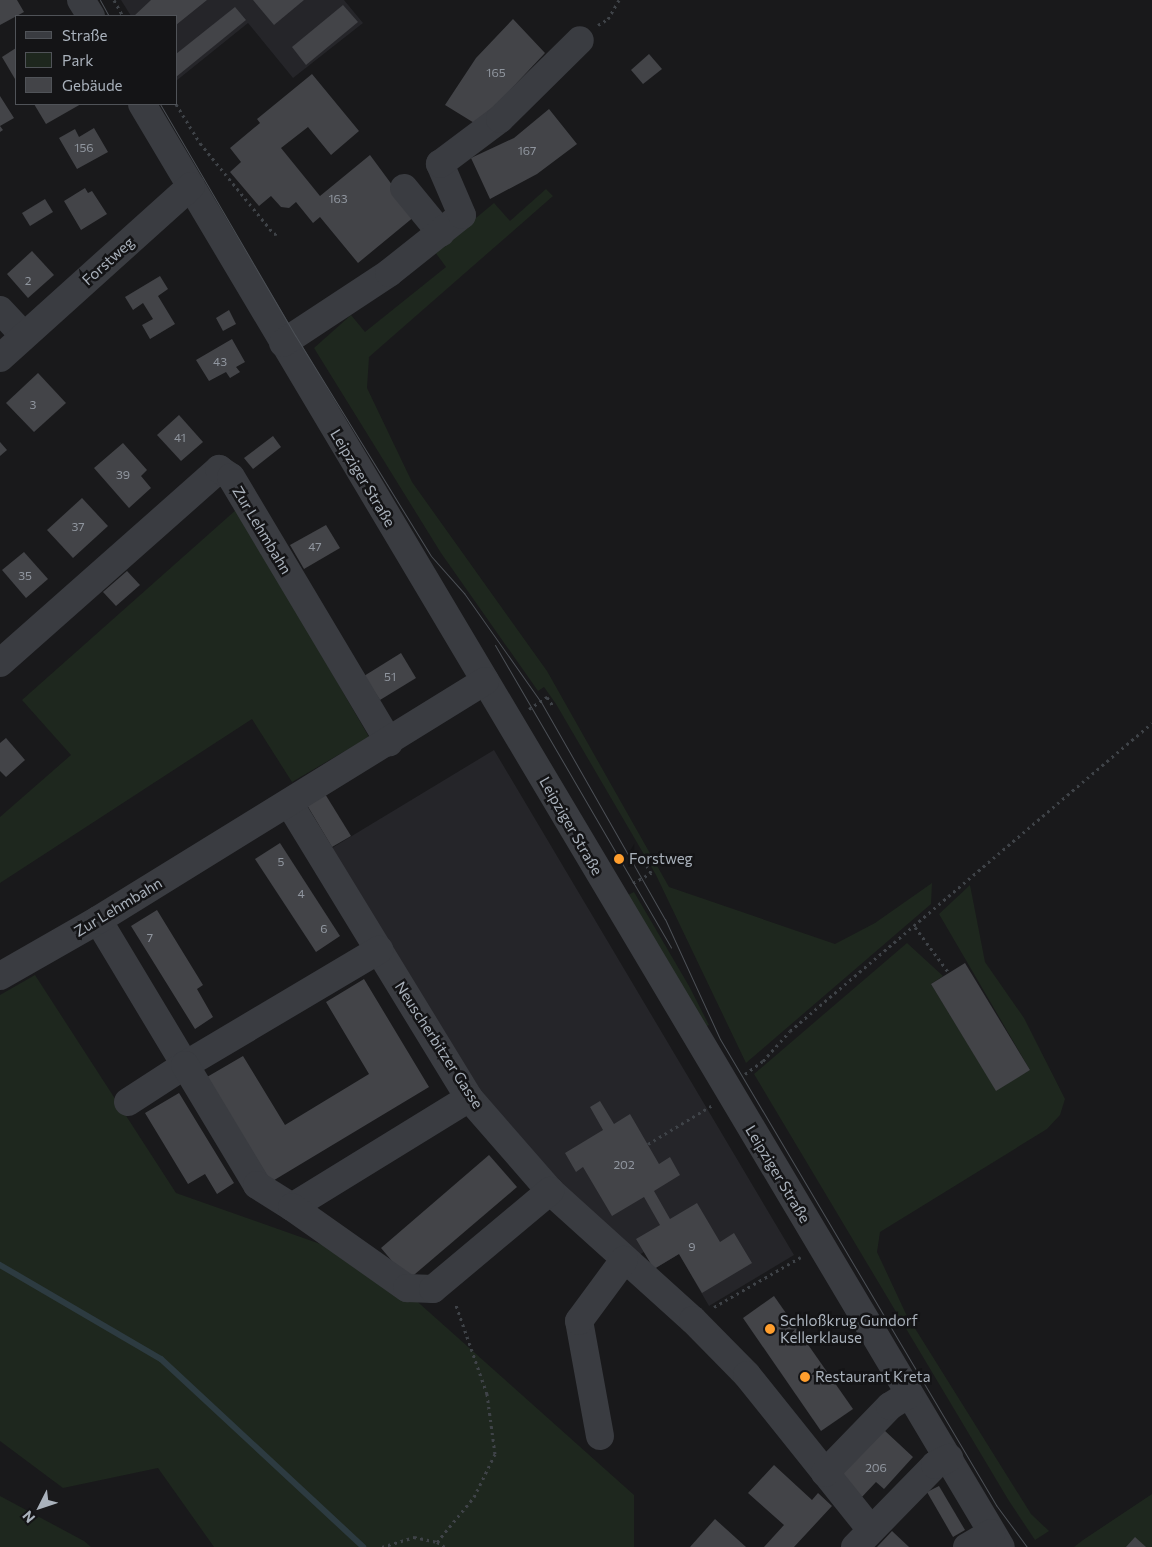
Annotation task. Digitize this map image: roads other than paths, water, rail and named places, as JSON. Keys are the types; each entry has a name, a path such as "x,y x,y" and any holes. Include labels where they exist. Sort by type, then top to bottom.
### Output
{"street":[{"path":"82,0 90,15"},
{"path":"283,343 389,273 462,215 440,164 500,119 580,40"},
{"name":"Leipziger Straße","path":"143,105 909,1394 949,1458 996,1540"},
{"name":"Forstweg","path":"0,358 191,186"},
{"path":"404,188 440,233"},
{"path":"0,310 24,336"},
{"name":"Zur Lehmbahn","path":"0,663 219,470 231,477 389,742"},
{"name":"Zur Lehmbahn","path":"0,976 98,920 349,769 389,742 427,722 485,681"},
{"name":"Neuscherbitzer Gasse","path":"289,804 469,1098 550,1191 624,1260 693,1320 747,1375 825,1473 863,1538"},
{"path":"98,920 257,1185 292,1207 407,1288 433,1289 550,1191"},
{"path":"128,1102 185,1065 379,950"},
{"path":"292,1207 469,1098"},
{"path":"600,1436 579,1321 624,1260"},
{"path":"825,1473 890,1406 909,1394"},
{"path":"863,1538 935,1465 949,1458"},
{"path":"967,1547 996,1540"}],"waterway":[{"path":"0,1265 161,1359 363,1547"}],"tram line":[{"path":"100,0 108,15"},
{"path":"161,105 295,335 431,556 464,593 541,702 665,919 720,1039 996,1505 1027,1547"},
{"path":"495,645 671,947"}],"place":[{"name":"Forstweg","path":"619,859"},
{"name":"Schloßkrug Gundorf Kellerklause","path":"770,1329"},
{"name":"Restaurant Kreta","path":"805,1377"}]}
